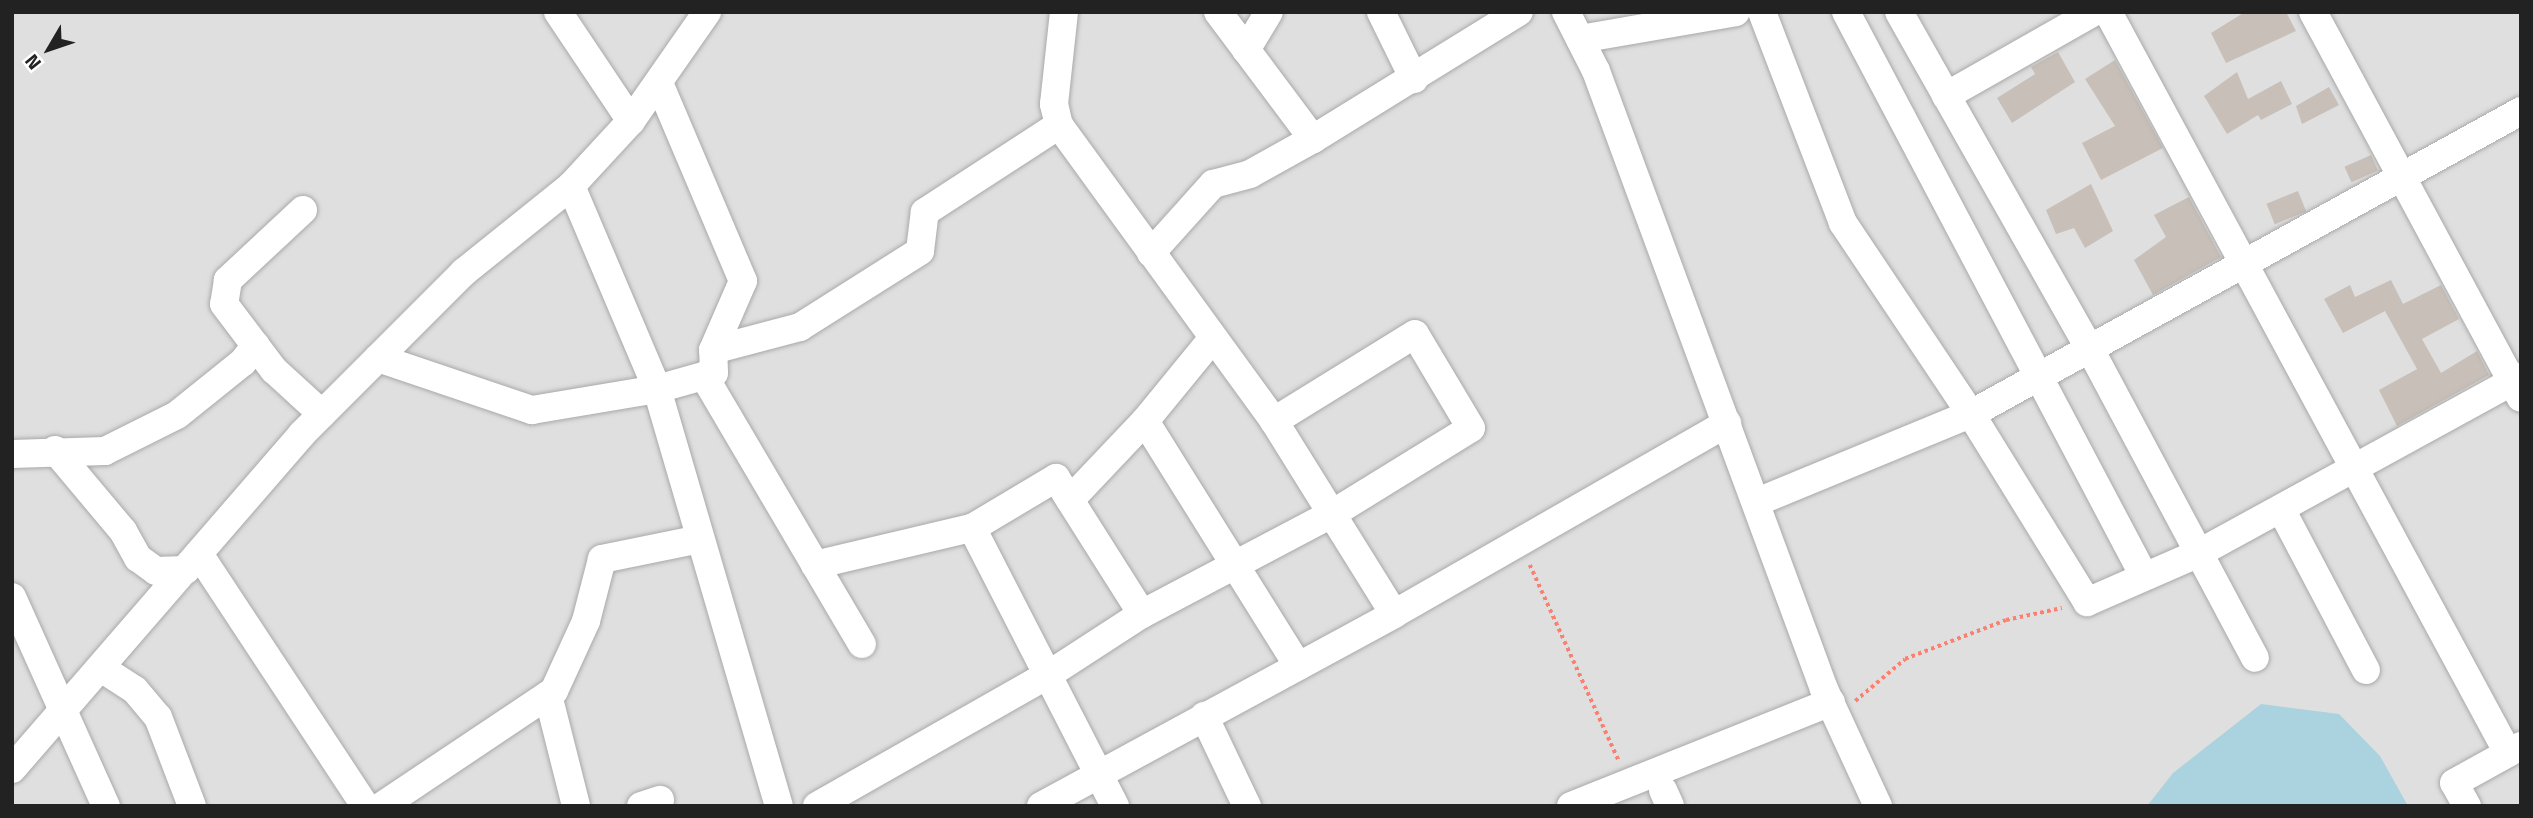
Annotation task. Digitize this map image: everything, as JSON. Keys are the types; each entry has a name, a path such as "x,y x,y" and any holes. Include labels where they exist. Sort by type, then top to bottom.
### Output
{"street":[{"path":"558,12 631,121"},
{"path":"12,769 322,414 464,272 571,186 631,121 707,12"},
{"path":"1064,12 1054,104 1059,125 1274,421 1394,614"},
{"path":"1218,12 1313,139"},
{"path":"1246,50 1269,12"},
{"path":"1381,12 1414,79"},
{"path":"1151,253 1213,184 1250,174 1313,139 1519,12"},
{"path":"1566,12 1596,71 1834,709 1878,806"},
{"path":"1580,39 1736,12"},
{"path":"1762,12 1843,223 1971,414 2087,602 2199,553 2518,386 2313,12"},
{"path":"1846,12 2036,378 2144,576"},
{"path":"1899,12 2090,349 2255,658"},
{"path":"1947,96 2094,12"},
{"path":"2108,12 2355,469 2514,750 2454,783 2467,806"},
{"path":"659,83 743,281 708,363"},
{"path":"1757,502 1971,414 2521,111"},
{"path":"378,358 532,410 656,389 708,363 800,327 920,251 925,212 1059,125"},
{"path":"571,186 656,389 779,806"},
{"path":"303,210 228,280 224,304 274,370 322,414"},
{"path":"817,806 1048,675 1142,614 1332,514 1471,428 1415,334 1274,421"},
{"path":"1070,500 1145,421 1212,339"},
{"path":"12,454 55,450 106,451 177,415 256,345"},
{"path":"708,363 816,565 862,644"},
{"path":"1145,421 1298,666"},
{"path":"1041,806 1394,614 1727,423"},
{"path":"55,450 123,531 138,558 156,571 192,562"},
{"path":"816,565 972,528 1056,478 1142,614"},
{"path":"2281,509 2366,670"},
{"path":"972,528 1115,806"},
{"path":"382,806 548,695 586,621 602,559 700,539"},
{"path":"192,562 365,806"},
{"path":"12,597 106,806"},
{"path":"102,668 135,690 158,717 192,806"},
{"path":"548,695 576,806"},
{"path":"1571,806 1629,782 1834,709"},
{"path":"1204,716 1247,806"}],"path":[{"path":"1520,542 1629,782"},
{"path":"1834,709 1905,659 2007,620 2087,602"}],"shaded area":[{"path":"12,12 2521,12 2521,806 12,806"}],"water":[{"path":"2261,704 2339,714 2380,756 2408,806 2147,806 2173,773"}],"building":[{"path":"2245,12 2286,12 2296,31 2226,63 2211,33"},
{"path":"2058,52 2075,82 2012,123 1997,98 2035,74 2031,67"},
{"path":"2115,60 2163,148 2101,180 2082,143 2115,126 2085,79"},
{"path":"2237,72 2248,99 2281,81 2292,104 2261,120 2258,115 2227,134 2204,96"},
{"path":"2329,87 2339,105 2302,124 2296,106"},
{"path":"2371,155 2378,171 2351,182 2345,167"},
{"path":"2091,184 2113,231 2085,248 2074,228 2056,234 2046,210"},
{"path":"2298,191 2306,211 2275,224 2266,204"},
{"path":"2189,197 2221,257 2153,295 2134,260 2166,237 2154,215"},
{"path":"2391,280 2403,304 2441,285 2459,319 2422,339 2441,373 2477,351 2489,375 2397,426 2379,390 2417,369 2385,311 2343,333 2324,299 2350,285 2355,297"}]}
